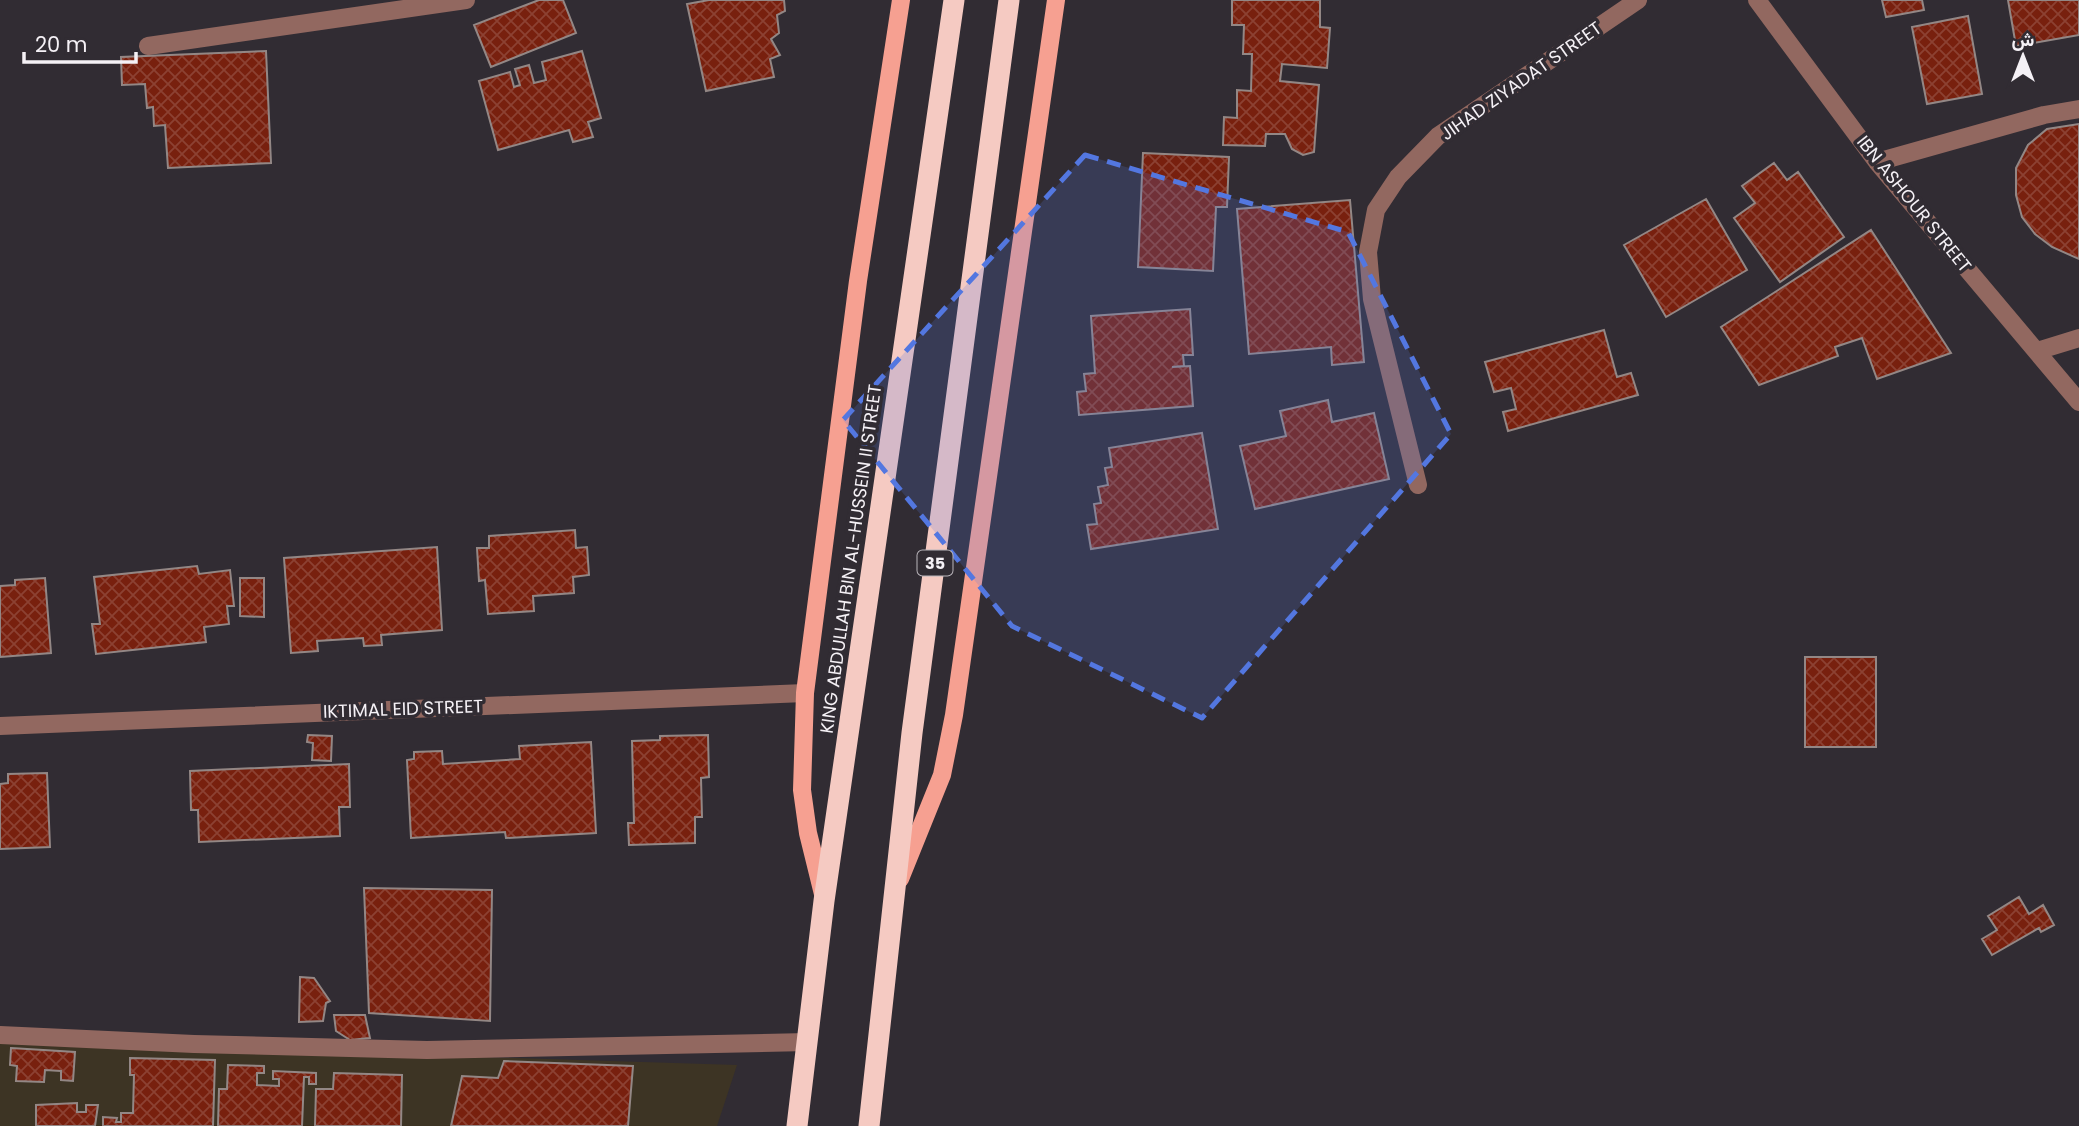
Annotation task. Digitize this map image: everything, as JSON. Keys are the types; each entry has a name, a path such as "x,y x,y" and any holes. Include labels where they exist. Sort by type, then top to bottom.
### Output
{"highway":[{"name":"KING ABDULLAH BIN AL-HUSSEIN II STREET","path":"797,1126 824,901 954,0"},
{"name":"35","path":"869,1126 914,719 1009,0"},
{"path":"782,1126 804,1077"}],"main road":[{"path":"824,901 808,833 802,790 806,693 858,281 901,0"},
{"path":"895,892 942,775 954,715 1056,0"}],"street":[{"path":"148,46 467,0"},
{"name":"JIHAD ZIYADAT STREET","path":"1418,485 1372,299 1368,252 1376,210 1398,177 1438,136 1638,0"},
{"name":"IBN ASHOUR STREET","path":"1758,0 1877,162 2079,402"},
{"path":"1877,162 2044,115 2079,109"},
{"path":"2037,351 2079,338"},
{"name":"IKTIMAL EID STREET","path":"0,726 806,693"},
{"path":"0,1035 194,1044 427,1050 808,1042"}],"highlighted area":[{"path":"1085,155 1348,232 1451,434 1202,718 1012,626 843,420"}],"shaded area":[{"path":"0,1042 737,1065 717,1126 0,1126"}],"building":[{"path":"539,0 563,0 576,33 491,67 474,25"},
{"path":"709,0 784,0 785,11 777,15 779,33 771,39 780,55 770,59 774,77 706,91 687,4"},
{"path":"1232,0 1320,0 1320,27 1330,28 1327,68 1282,64 1280,81 1319,85 1314,152 1303,155 1292,149 1285,134 1266,134 1265,146 1223,145 1224,117 1237,118 1237,90 1251,91 1252,54 1243,54 1244,25 1232,25"},
{"path":"1882,0 1922,0 1924,10 1886,17"},
{"path":"2008,0 2079,0 2079,35 2016,46"},
{"path":"1968,16 1982,94 1927,104 1912,27"},
{"path":"266,51 271,163 168,168 165,125 154,126 153,107 147,108 145,84 122,85 121,57"},
{"path":"582,51 601,118 588,122 593,137 573,142 569,130 498,150 479,81 510,72 514,87 520,85 515,69 529,65 534,83 546,80 542,62"},
{"path":"2079,124 2079,259 2052,247 2035,234 2022,217 2016,195 2016,168 2028,145 2047,129"},
{"path":"1143,153 1229,157 1227,207 1216,207 1213,271 1138,267"},
{"path":"1774,163 1787,180 1798,172 1844,237 1780,282 1734,218 1755,203 1742,186"},
{"path":"1706,199 1747,270 1666,317 1624,245"},
{"path":"1350,200 1364,362 1332,365 1331,347 1249,354 1237,209"},
{"path":"1871,230 1951,353 1877,379 1862,338 1835,347 1838,356 1759,385 1721,327"},
{"path":"1190,309 1193,355 1183,355 1184,366 1172,367 1190,366 1193,406 1079,415 1077,392 1086,391 1084,374 1095,373 1091,316"},
{"path":"1604,330 1617,377 1631,373 1638,395 1508,431 1503,412 1516,409 1511,388 1494,392 1485,362"},
{"path":"1328,400 1332,422 1374,413 1389,479 1255,509 1240,446 1286,436 1280,411"},
{"path":"1202,433 1218,529 1091,549 1087,525 1097,524 1094,504 1101,503 1098,487 1108,485 1105,468 1112,467 1109,448"},
{"path":"575,530 576,548 587,547 589,575 573,577 574,593 533,596 534,611 488,614 485,580 479,581 477,548 489,548 489,536"},
{"path":"437,547 442,630 381,635 382,645 364,646 363,638 317,641 318,651 291,653 284,558"},
{"path":"197,566 199,574 230,570 234,606 227,606 229,624 204,627 206,642 96,654 92,624 100,624 94,577"},
{"path":"45,578 51,653 0,657 0,586 15,585 15,580"},
{"path":"240,578 264,578 264,617 240,616"},
{"path":"1805,657 1876,657 1876,747 1805,747"},
{"path":"308,735 332,736 331,761 312,760 313,743 307,742"},
{"path":"708,735 709,777 701,778 702,817 695,817 695,843 629,845 628,823 634,823 632,741 660,740 660,736"},
{"path":"591,742 596,833 506,838 505,832 411,838 407,760 414,759 414,752 442,751 443,764 520,759 519,746"},
{"path":"349,764 350,807 339,807 340,836 199,842 198,810 191,810 190,771"},
{"path":"47,773 50,847 0,849 0,784 8,783 8,774"},
{"path":"364,888 492,890 490,1021 369,1013"},
{"path":"2019,897 2029,914 2043,905 2054,925 2041,932 2039,928 1992,955 1982,939 1997,930 1988,916"},
{"path":"300,977 314,978 330,1001 326,1003 323,1021 299,1022"},
{"path":"334,1015 365,1015 370,1038 350,1040 336,1031"},
{"path":"11,1048 75,1052 73,1081 61,1080 61,1071 45,1070 44,1082 16,1081 17,1066 10,1065"},
{"path":"130,1058 215,1060 213,1126 103,1126 103,1117 117,1118 116,1122 121,1122 121,1113 133,1113 134,1075 130,1075"},
{"path":"504,1061 633,1066 628,1126 451,1126 462,1076 498,1078"},
{"path":"228,1065 264,1066 264,1073 257,1073 257,1085 279,1086 279,1079 273,1079 273,1071 316,1073 316,1084 309,1084 309,1077 304,1077 302,1126 218,1126 219,1089 227,1089"},
{"path":"334,1073 402,1075 401,1126 315,1126 316,1089 333,1089"},
{"path":"77,1103 77,1112 86,1112 86,1105 98,1105 95,1126 36,1126 36,1105"}]}
